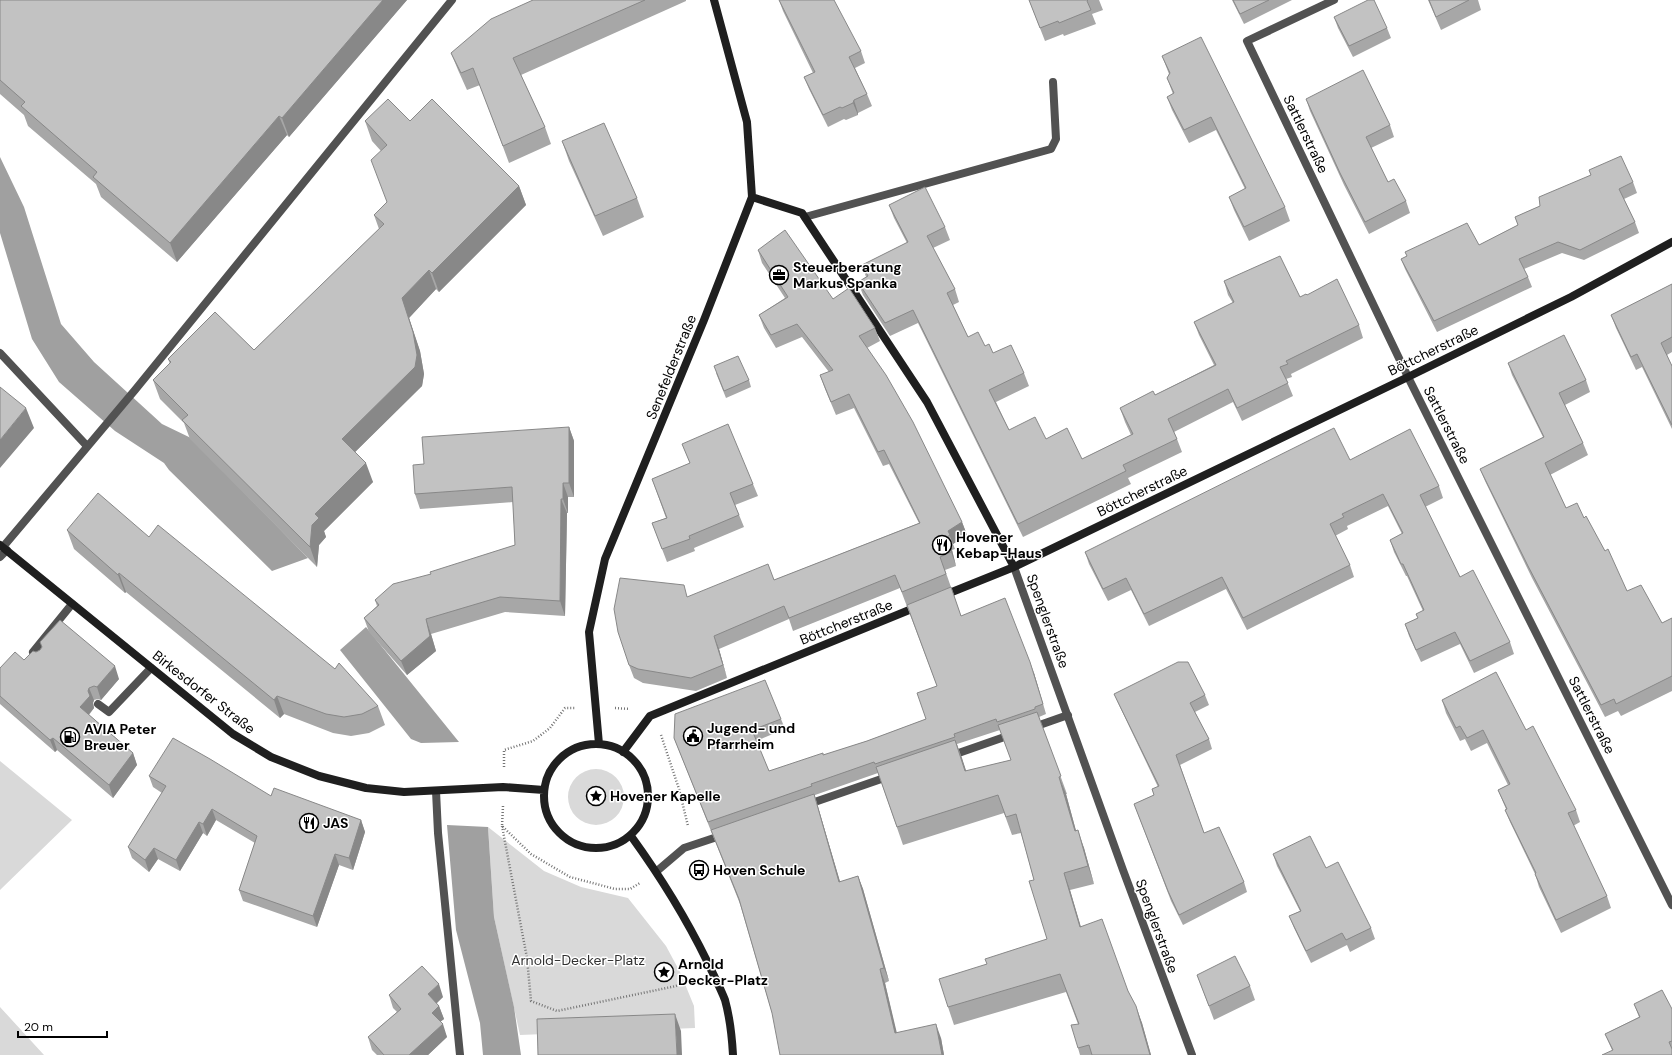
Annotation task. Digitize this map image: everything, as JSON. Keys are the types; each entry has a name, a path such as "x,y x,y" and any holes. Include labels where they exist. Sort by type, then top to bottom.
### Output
{"main road":[{"name":"Senefelderstraße","path":"599,744 589,632 605,559 704,320 752,197 747,122 714,0"},
{"path":"752,197 802,213 805,217"},
{"name":"Spenglerstraße","path":"805,217 927,402 1014,567"},
{"name":"Böttcherstraße","path":"623,752 650,716 1014,567 1571,297 1672,242"},
{"name":"Birkesdorfer Straße","path":"3,547 233,734 271,757 319,776 366,788 404,792 503,787 544,790"},
{"path":"599,744 623,752 635,762 644,776 648,792 647,808 641,823 630,836 616,844 600,848 583,847 567,840 554,829 546,814 543,797 546,780 554,765 566,754 582,746 599,744"},
{"path":"630,836 657,871 692,930 712,972 730,1019 733,1055"}],"street":[{"path":"0,557 3,547 135,390 452,0"},
{"name":"Sattlerstraße","path":"1334,0 1247,41 1408,377 1672,905"},
{"path":"805,217 1051,149 1056,139 1053,82"},
{"path":"0,354 88,446"},
{"name":"Spenglerstraße","path":"1014,567 1122,870 1192,1055"},
{"path":"41,658 33,652 72,604"},
{"path":"98,704 109,712 151,668"},
{"path":"943,758 1068,715"},
{"path":"795,809 899,773"},
{"path":"436,791 438,833 460,1055"},
{"path":"657,871 684,848 729,833"}],"path":[{"path":"504,750 502,826 527,958 531,1001 557,1011 676,986 712,972"},
{"path":"502,826 531,854 570,877 615,889 630,890 657,871"}],"green space":[{"path":"0,761 72,820 0,890"},
{"path":"590,769 602,769 612,773 620,781 624,791 624,803 620,813 612,821 602,825 590,825 580,821 572,813 568,803 568,791 572,781 580,773"},
{"name":"Arnold-Decker-Platz","path":"488,827 544,871 581,887 628,898 666,946 680,972 694,1006 695,1028 520,1035 494,917"},
{"path":"0,1007 44,1055 0,1055"}],"shaded area":[{"path":"0,157 24,207 61,324 94,362 162,424 191,438 308,558 272,571 169,470 164,463 115,431 59,382 32,339 0,233"},
{"path":"366,627 459,742 421,743 411,739 340,650"},
{"path":"447,825 488,827 494,917 514,1007 521,1055 483,1055 480,1023 456,930"}],"building":[{"path":"0,0 383,0 282,118 279,116 170,243 93,177 97,172 21,106 25,102 0,80"},
{"path":"533,0 645,0 513,58 545,127 503,146 473,68 461,73 451,53 491,19"},
{"path":"779,0 834,0 861,51 849,57 867,94 854,100 853,103 823,115 804,77 815,72"},
{"path":"1029,0 1088,0 1087,1 1091,10 1059,23 1058,21 1040,28"},
{"path":"1233,0 1269,0 1240,14"},
{"path":"1368,0 1374,0 1387,28 1349,46 1334,17"},
{"path":"1429,0 1469,0 1436,17"},
{"path":"1201,37 1285,207 1244,227 1229,197 1246,188 1211,117 1184,130 1167,97 1174,93 1167,78 1170,73 1162,56"},
{"path":"1363,70 1390,125 1366,137 1388,182 1394,179 1406,201 1365,222 1340,173 1306,99"},
{"path":"388,99 410,121 432,99 519,186 432,273 429,270 402,298 413,332 417,355 415,367 342,439 366,463 315,514 319,518 312,525 310,547 182,420 188,415 153,380 171,362 168,359 215,312 254,350 384,224 374,215 387,202 371,160 387,145 365,121"},
{"path":"604,123 637,198 595,216 562,141"},
{"path":"1621,156 1633,182 1619,189 1635,222 1580,250 1558,242 1519,259 1528,277 1434,321 1401,259 1407,256 1405,252 1467,223 1479,245 1518,225 1515,217 1540,206 1539,197 1591,175 1589,170"},
{"path":"925,187 945,227 927,236 955,289 947,293 968,337 978,332 985,346 989,344 993,353 1011,345 1024,373 989,390 1009,430 1035,417 1046,439 1067,428 1082,459 1133,434 1120,408 1153,391 1155,395 1216,365 1194,322 1234,302 1224,281 1280,256 1300,297 1306,294 1307,295 1337,279 1359,325 1286,361 1288,364 1280,367 1288,383 1237,408 1228,389 1168,419 1177,439 1123,465 1126,471 1018,524 913,310 885,323 858,282 868,276 862,265 908,242 889,205"},
{"path":"785,230 833,299 849,288 875,328 859,336 886,375 913,422 962,522 948,531 950,535 947,537 951,552 940,557 946,574 902,592 895,575 789,618 784,606 714,636 723,665 691,678 638,669 629,665 618,632 614,609 620,578 684,585 687,597 768,564 774,580 920,523 884,450 878,452 849,394 831,402 820,375 833,370 797,324 771,335 759,315 788,297 758,250"},
{"path":"1672,284 1672,337 1661,343 1672,366 1672,425 1637,354 1631,357 1611,315"},
{"path":"1564,335 1586,380 1559,393 1583,443 1545,463 1566,508 1577,503 1584,518 1586,516 1605,551 1608,549 1627,591 1641,585 1662,623 1672,618 1672,676 1616,704 1614,699 1601,705 1528,566 1480,469 1544,437 1508,363"},
{"path":"738,356 749,380 724,391 714,366"},
{"path":"0,387 26,408 0,440"},
{"path":"728,424 753,484 730,493 739,515 689,536 690,539 662,549 652,523 667,518 652,479 690,463 682,444"},
{"path":"569,427 569,483 563,483 563,499 561,499 560,601 500,597 426,619 430,636 401,661 364,618 379,605 375,600 393,584 431,574 430,572 515,545 512,487 415,494 413,465 424,464 422,437"},
{"path":"1334,428 1350,460 1410,429 1439,486 1420,495 1460,577 1473,570 1510,642 1470,661 1455,632 1416,650 1405,624 1418,618 1416,614 1424,610 1403,564 1401,564 1390,540 1403,533 1383,494 1342,514 1344,517 1330,524 1350,565 1243,618 1222,577 1144,614 1126,578 1103,589 1085,552"},
{"path":"98,493 149,537 158,525 335,669 339,663 378,706 362,714 344,717 326,714 277,696 274,700 119,573 118,575 67,530"},
{"path":"951,587 961,616 1005,598 1030,662 1043,704 1035,707 1035,709 997,722 996,719 954,734 955,737 875,764 874,762 811,784 812,786 708,822 674,738 675,714 765,680 781,719 752,730 769,771 823,753 823,755 867,741 926,719 917,693 937,686 907,605"},
{"path":"60,620 115,666 97,687 94,686 89,688 88,691 90,696 80,707 133,753 109,785 53,738 50,740 0,696 0,668 15,652 24,660 33,651 36,652 40,650 42,647 40,642"},
{"path":"1178,662 1188,662 1205,695 1190,703 1209,739 1176,755 1204,833 1219,827 1244,882 1179,915 1134,804 1154,795 1152,789 1159,786 1114,694"},
{"path":"1496,672 1526,730 1533,726 1576,810 1568,813 1607,896 1556,920 1535,874 1536,873 1505,810 1507,809 1498,790 1510,784 1483,730 1467,738 1460,726 1456,728 1442,700"},
{"path":"1037,712 1061,776 1059,777 1075,831 1078,830 1088,866 1064,873 1080,927 1102,919 1128,991 1136,1006 1150,1055 1092,1055 1089,1045 1078,1048 1071,1025 1079,1024 1060,974 948,1007 939,979 987,964 985,959 1047,939 1029,881 1034,880 1016,814 1006,817 998,795 897,827 876,767 955,740 965,771 1011,760 998,725"},
{"path":"173,738 271,796 274,788 361,820 349,858 335,854 313,916 239,890 257,836 212,809 203,824 199,822 176,860 154,848 145,860 128,847 166,786 149,776"},
{"path":"814,794 839,882 858,876 884,968 880,969 895,1033 936,1024 942,1055 780,1055 772,1013 739,899 711,830"},
{"path":"1310,836 1326,868 1338,862 1371,928 1346,940 1342,933 1306,951 1289,916 1301,911 1273,854"},
{"path":"1235,956 1250,986 1209,1006 1197,975"},
{"path":"422,966 439,984 428,994 439,1006 432,1013 443,1024 409,1055 384,1055 368,1037 401,1009 389,995"},
{"path":"1662,990 1672,1009 1672,1041 1669,1042 1672,1049 1672,1055 1602,1055 1613,1050 1605,1034 1640,1017 1634,1004"},
{"path":"675,1014 677,1055 538,1055 537,1019"}],"place":[{"name":"Steuerberatung Markus Spanka","path":"779,275"},
{"name":"Hovener Kebap-Haus","path":"942,545"},
{"name":"Jugend- und Pfarrheim","path":"693,736"},
{"name":"AVIA Peter Breuer","path":"70,737"},
{"name":"Hovener Kapelle","path":"596,796"},
{"name":"JAS","path":"309,823"},
{"name":"Hoven Schule","path":"699,870"},
{"name":"Arnold Decker-Platz","path":"664,972"}]}
